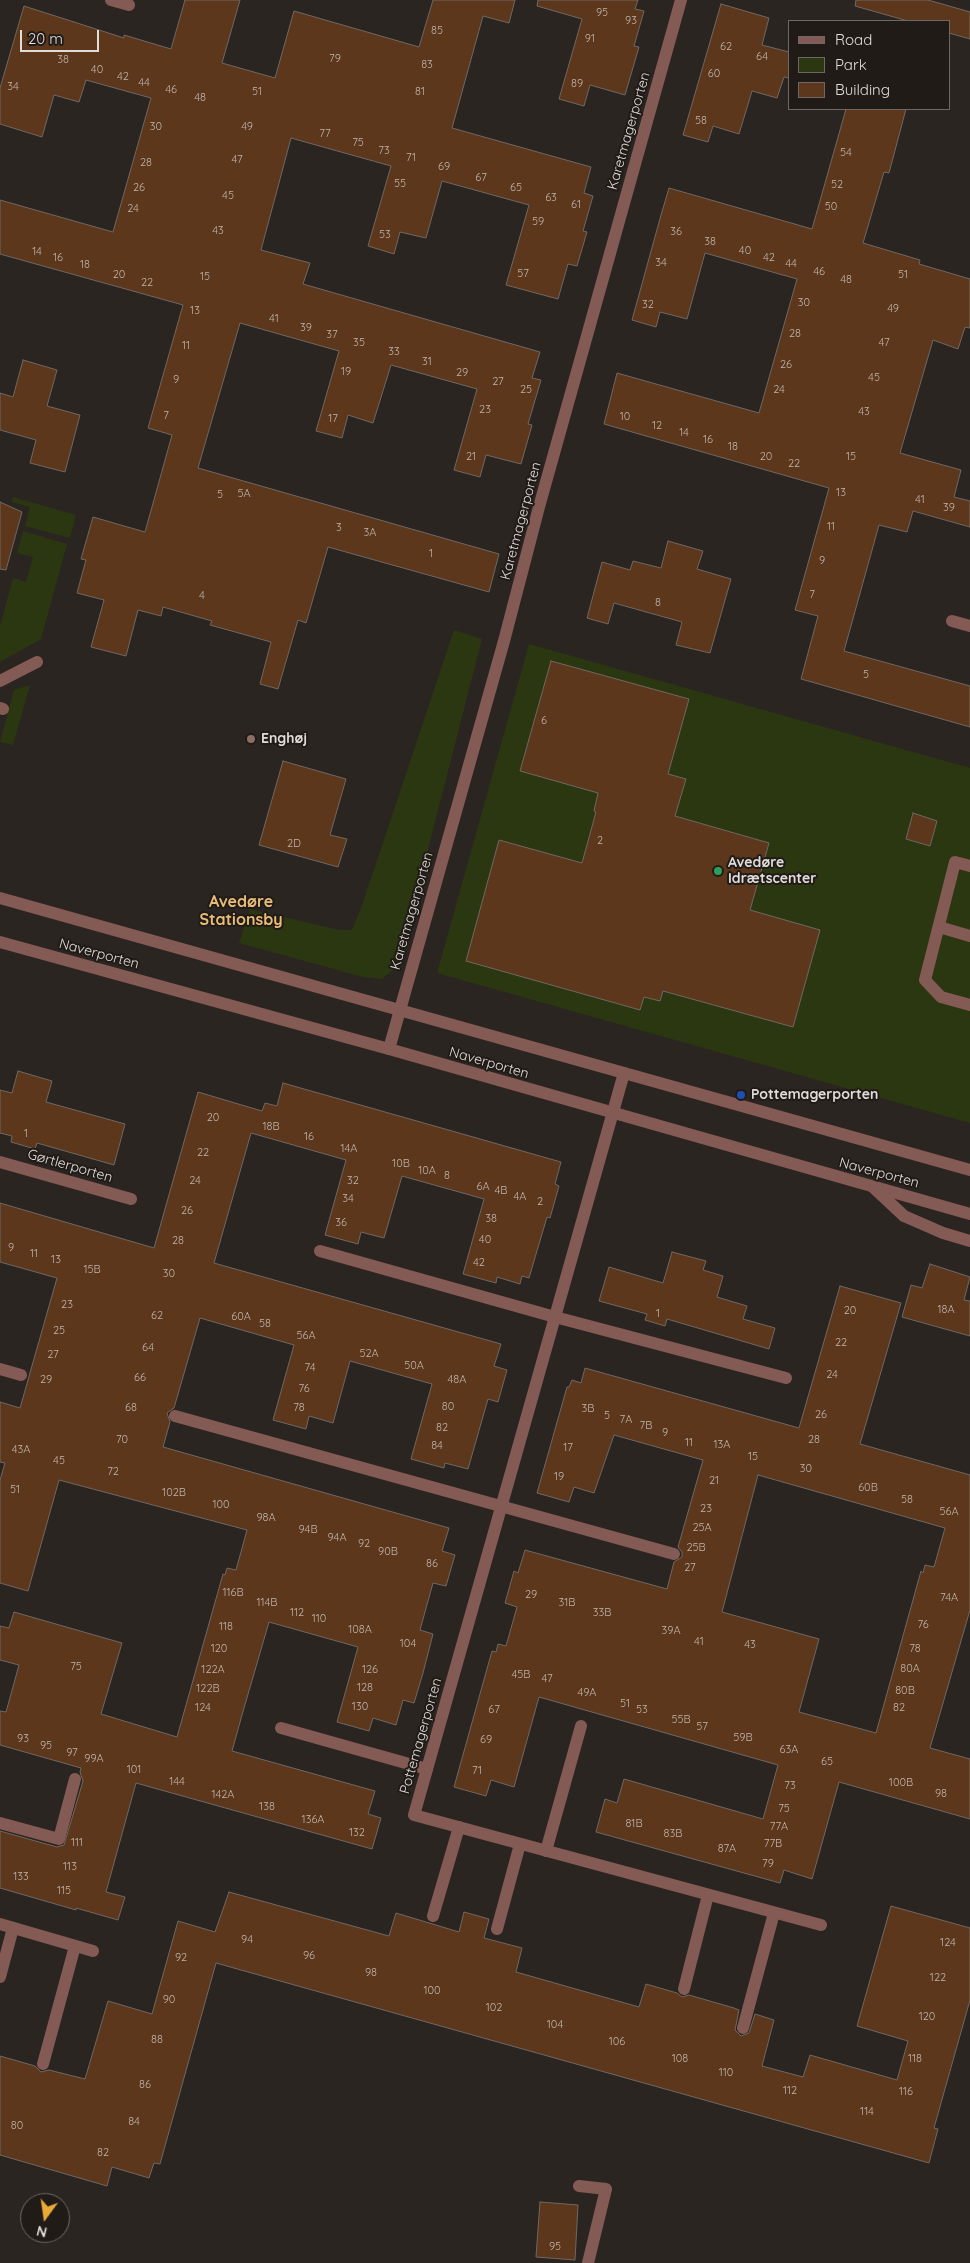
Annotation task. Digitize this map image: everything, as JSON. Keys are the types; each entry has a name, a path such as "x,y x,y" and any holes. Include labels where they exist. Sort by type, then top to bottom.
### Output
{"street":[{"path":"111,0 130,3"},
{"name":"Karetmagerporten","path":"389,1049 681,0"},
{"path":"952,621 970,626"},
{"path":"0,682 37,662"},
{"path":"970,866 955,862 925,980 940,997 970,1005"},
{"name":"Naverporten","path":"0,898 970,1170"},
{"path":"939,927 970,936"},
{"name":"Naverporten","path":"0,942 389,1049 970,1214"},
{"name":"Pottemagerporten","path":"624,1073 414,1815 821,1925"},
{"name":"Gørtlerporten","path":"0,1162 131,1199"},
{"path":"873,1187 904,1216 943,1233 970,1241"},
{"path":"320,1251 555,1317 786,1378"},
{"path":"0,1369 21,1375"},
{"path":"176,1416 501,1504 674,1554"},
{"path":"546,1851 581,1726"},
{"path":"281,1728 427,1769"},
{"path":"0,1823 59,1840 75,1779"},
{"path":"433,1916 459,1827"},
{"path":"497,1929 520,1844"},
{"path":"684,1989 708,1895"},
{"path":"743,2028 774,1912"},
{"path":"0,1924 93,1951"},
{"path":"0,1977 14,1928"},
{"path":"43,2064 75,1946"},
{"path":"579,2186 606,2189 588,2263"}],"green space":[{"path":"13,497 76,515 70,538 25,526 30,507 12,502"},
{"path":"23,531 67,544 41,639 0,662 0,626 13,578 26,582 33,557 17,553"},
{"path":"454,630 482,639 398,966 382,979 363,977 239,943 250,909 339,930 352,930"},
{"name":"Avedøre Idrætscenter","path":"529,644 970,768 970,1123 437,973"},
{"path":"30,685 13,745 0,742 14,690"}],"building":[{"path":"185,0 240,0 222,63 275,78 294,11 419,47 433,0 515,0 509,23 483,16 452,128 591,167 584,193 593,196 583,231 587,232 577,266 568,264 558,299 506,285 529,205 442,181 426,238 400,232 394,254 368,246 391,166 291,138 261,250 310,263 303,284 540,352 532,378 541,380 528,424 532,425 521,464 486,455 480,477 454,470 477,389 391,365 373,423 348,415 342,438 316,431 339,351 240,323 198,468 499,554 489,592 328,547 306,623 298,620 278,689 260,684 271,642 210,625 212,621 163,607 161,616 138,610 126,656 91,647 104,600 77,593 86,560 81,559 93,517 145,532 172,435 148,428 183,305 0,254 0,200 113,232 151,98 86,80 79,102 54,95 42,137 0,124 0,88 24,6 124,38 124,35 171,49"},
{"path":"538,0 638,0 635,9 644,11 634,46 639,47 625,95 590,85 584,106 559,99 582,19 537,6"},
{"path":"856,0 928,0 970,12 970,39 950,33 950,20 904,20 855,6"},
{"path":"721,4 769,18 762,45 788,52 788,78 784,77 777,98 752,91 739,134 713,126 708,142 683,135"},
{"path":"846,110 906,110 889,173 884,172 863,243 920,260 919,264 970,279 970,328 965,327 958,349 933,340 900,453 961,470 954,497 970,501 970,527 913,511 907,532 879,525 844,651 970,686 970,727 801,679 818,616 795,610 829,488 604,424 617,373 759,413 797,279 705,253 687,319 660,312 656,327 632,320 669,188 812,229"},
{"path":"23,360 57,370 47,406 80,415 65,472 30,463 36,440 0,430 0,393 13,397"},
{"path":"0,502 22,512 6,570 0,569"},
{"path":"668,541 703,551 697,569 731,579 710,653 676,645 682,622 614,603 608,624 587,618 602,562 630,570 633,561 661,568"},
{"path":"551,661 689,699 668,774 686,779 675,816 769,843 750,910 820,930 793,1027 663,991 660,1001 644,997 640,1010 466,961 499,840 582,863 596,812 594,811 598,793 520,771"},
{"path":"283,761 346,779 330,835 347,839 338,867 259,845"},
{"path":"913,813 937,821 930,846 906,839"},
{"path":"18,1071 52,1081 46,1102 125,1124 114,1165 37,1143 35,1149 11,1142 12,1136 0,1133 0,1090 12,1093"},
{"path":"283,1083 561,1162 555,1184 559,1186 550,1218 547,1217 529,1278 522,1276 520,1284 497,1277 496,1283 463,1274 484,1199 402,1176 384,1238 361,1232 358,1244 325,1235 346,1160 251,1133 214,1263 501,1344 494,1366 507,1370 498,1402 488,1399 468,1469 445,1463 444,1468 411,1459 432,1384 350,1361 333,1423 309,1416 306,1429 273,1420 294,1345 200,1318 174,1408 167,1413 170,1422 163,1447 449,1528 442,1551 455,1555 446,1586 433,1583 420,1630 433,1634 423,1673 414,1703 403,1700 396,1725 373,1718 369,1731 337,1722 358,1647 269,1622 232,1751 375,1791 368,1814 381,1818 372,1849 136,1783 106,1892 125,1897 118,1920 0,1888 0,1831 57,1847 64,1845 83,1781 80,1772 81,1768 0,1745 0,1711 6,1712 19,1665 0,1660 0,1626 9,1628 14,1612 122,1643 101,1714 177,1737 223,1574 225,1575 227,1568 236,1570 247,1530 59,1480 28,1591 0,1583 0,1480 5,1463 0,1462 0,1402 20,1408 57,1278 0,1262 0,1203 154,1248 198,1092 262,1111 265,1103 277,1106"},
{"path":"672,1252 706,1261 703,1270 723,1276 717,1297 747,1306 743,1319 775,1328 769,1349 667,1319 665,1326 645,1320 647,1314 599,1301 609,1267 663,1283"},
{"path":"930,1264 970,1277 964,1300 970,1301 970,1336 902,1317 911,1285 922,1288"},
{"path":"840,1286 901,1303 860,1444 970,1475 970,1610 930,1748 970,1759 970,1819 839,1782 812,1879 784,1870 780,1883 596,1832 605,1799 617,1803 624,1779 763,1819 778,1765 539,1697 514,1787 491,1780 486,1796 454,1787 492,1651 496,1652 498,1644 506,1646 517,1607 505,1603 514,1571 518,1573 525,1550 667,1589 674,1562 682,1557 682,1552 678,1547 703,1460 614,1435 594,1493 574,1487 569,1502 537,1493 567,1387 569,1387 572,1380 581,1383 585,1368 799,1428","holes":["758,1475 945,1528 934,1567 925,1565 923,1573 921,1571 876,1733 799,1712 819,1639 722,1612"]},
{"path":"229,1892 389,1936 396,1913 459,1932 464,1912 489,1919 484,1938 522,1948 516,1972 639,2007 646,1984 677,1993 682,1997 689,1995 739,2010 735,2030 741,2036 749,2033 755,2014 774,2020 762,2066 803,2077 810,2055 897,2080 908,2041 857,2026 891,1906 970,1928 970,2000 934,2128 938,2129 929,2163 216,1963 160,2164 154,2163 149,2178 112,2167 107,2186 0,2155 0,2056 35,2066 41,2072 49,2070 85,2079 108,2001 152,2014 178,1921 215,1932"},
{"path":"540,2202 578,2205 575,2260 536,2257"}],"place":[{"name":"Enghøj","path":"251,739"},
{"name":"Avedøre Idrætscenter","path":"718,871"},
{"name":"Pottemagerporten","path":"741,1095"}],"district":[{"name":"Avedøre Stationsby","path":"241,911"}]}
